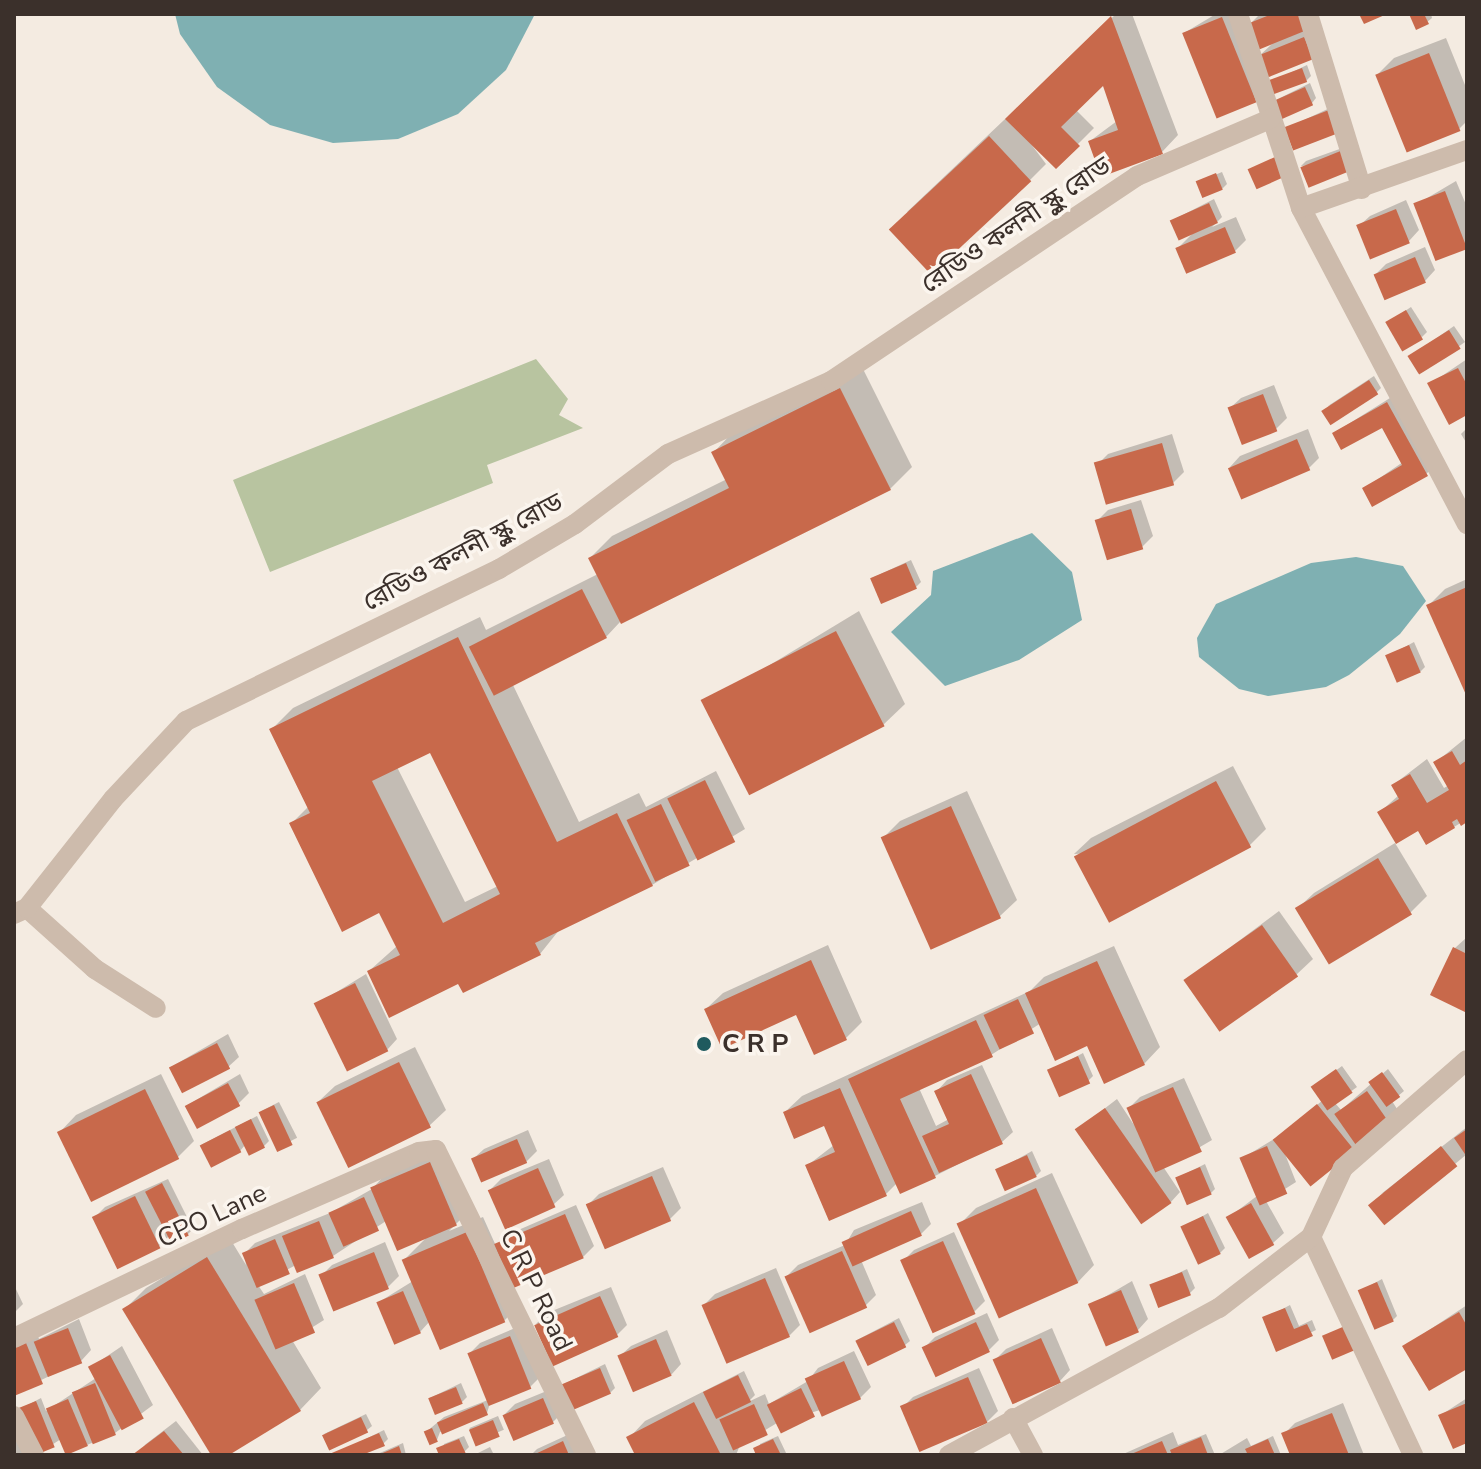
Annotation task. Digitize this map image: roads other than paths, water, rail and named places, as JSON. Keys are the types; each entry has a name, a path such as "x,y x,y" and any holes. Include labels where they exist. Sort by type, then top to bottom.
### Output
{"street":[{"path":"1238,14 1301,208 1467,524"},
{"path":"1308,14 1362,189"},
{"name":"রেডিও কলনী স্কুল রোড","path":"21,911 113,799 186,721 499,569 575,524 668,454 831,381 1137,176 1270,119"},
{"path":"1301,208 1467,150"},
{"path":"21,911 95,969 156,1008"},
{"path":"949,1455 1219,1308 1311,1237 1343,1168 1467,1060"},
{"name":"CPO Lane","path":"14,1338 242,1229 419,1152 436,1150"},
{"name":"C R P Road","path":"436,1150 586,1455"},
{"path":"1311,1237 1413,1455"},
{"path":"14,1416 34,1455"},
{"path":"1013,1418 1033,1455"}],"water":[{"path":"175,14 535,14 506,70 458,114 398,139 333,143 270,125 217,87 180,34"},
{"path":"1032,533 1072,572 1082,620 1019,660 945,686 891,632 931,595 933,571"},
{"path":"1356,557 1403,566 1426,601 1400,634 1349,675 1326,687 1268,696 1239,689 1199,657 1197,638 1216,604 1311,563"}],"place":[{"name":"C R P","path":"704,1044"}]}
